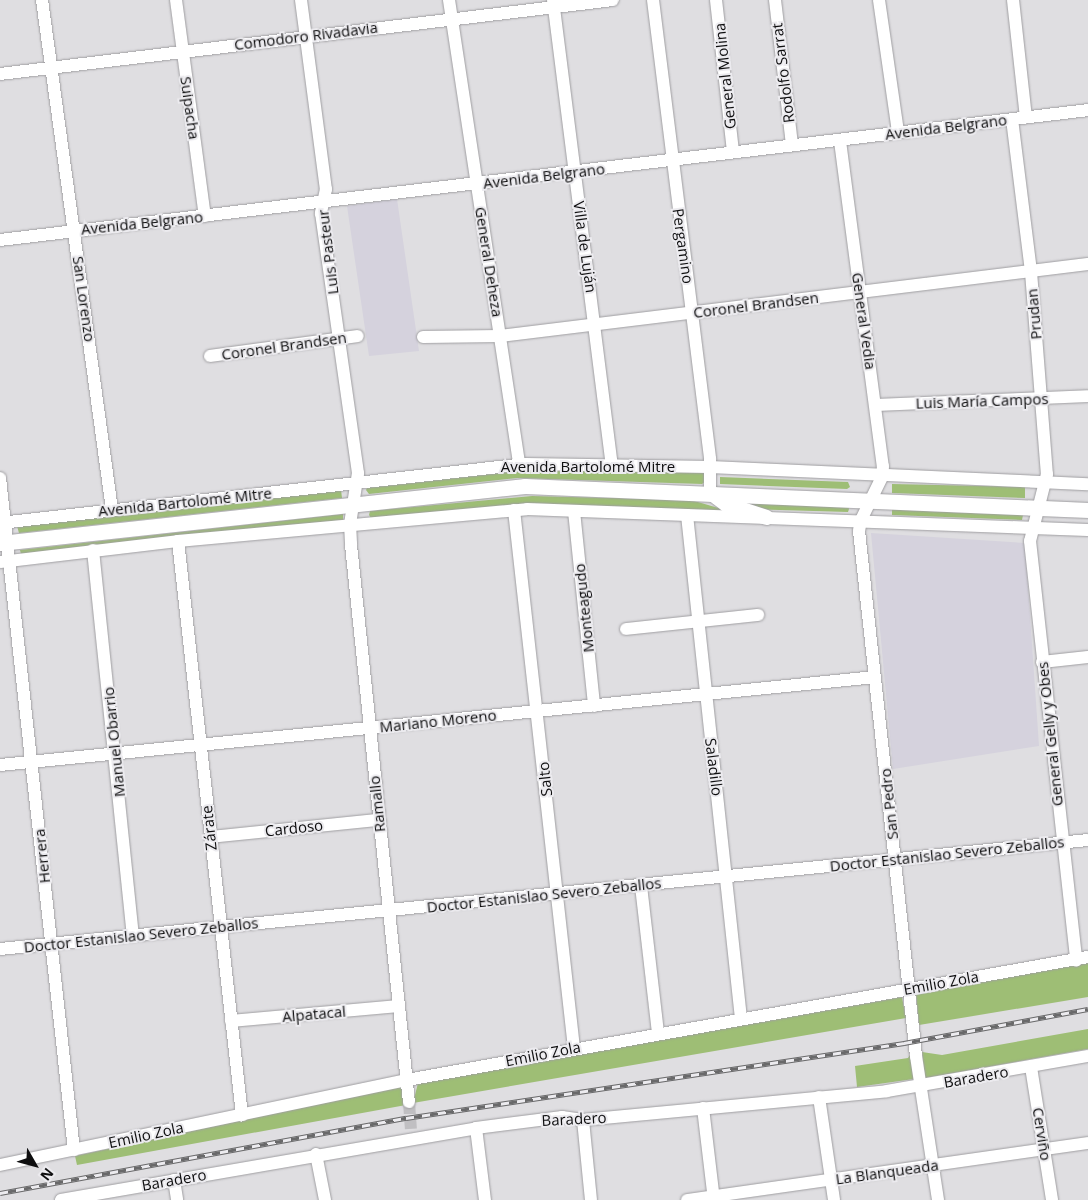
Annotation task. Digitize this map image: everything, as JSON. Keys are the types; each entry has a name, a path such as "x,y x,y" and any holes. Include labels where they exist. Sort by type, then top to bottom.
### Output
{"main road":[{"name":"Avenida Bartolomé Mitre","path":"4,543 525,486 871,498 1088,510"},
{"path":"710,492 726,504 766,517"}],"street":[{"name":"San Lorenzo","path":"42,0 112,510"},
{"name":"Suipacha","path":"176,0 204,216"},
{"name":"Luis Pasteur","path":"301,0 326,189 320,213 339,339 357,483 354,504"},
{"name":"General Deheza","path":"448,0 519,465"},
{"name":"Comodoro Rivadavia","path":"0,74 451,18 553,3 613,0"},
{"name":"Pergamino","path":"653,0 671,160 692,313 710,467 710,492"},
{"name":"General Molina","path":"716,0 733,152"},
{"name":"Rodolfo Sarrat","path":"774,0 792,145"},
{"path":"879,0 898,132"},
{"path":"1013,0 1026,117"},
{"name":"Villa de Luján","path":"553,3 596,324 612,464"},
{"name":"Avenida Belgrano","path":"0,240 1088,110"},
{"name":"Prudan","path":"1012,119 1031,272 1041,399 1045,482 1036,508"},
{"name":"General Vedia","path":"840,140 876,405 882,477"},
{"name":"Coronel Brandsen","path":"423,337 500,336 1088,264"},
{"name":"Coronel Brandsen","path":"210,356 358,336"},
{"name":"Luis María Campos","path":"876,405 1088,396"},
{"name":"Avenida Bartolomé Mitre","path":"3,522 519,465 612,464 710,467 882,477 1088,484"},
{"path":"871,498 882,477"},
{"name":"Herrera","path":"0,478 5,561 32,762 74,1150"},
{"name":"San Pedro","path":"871,498 861,520 859,531 921,1086 938,1200"},
{"name":"Ramallo","path":"354,504 350,524 378,820 409,1102"},
{"name":"General Gelly y Obes","path":"1036,508 1031,528 1042,662 1062,843 1082,958"},
{"path":"5,561 178,541 514,510 861,520 1088,530"},
{"name":"Salto","path":"514,510 538,711 574,1048"},
{"name":"Monteagudo","path":"574,511 594,706"},
{"name":"Saladillo","path":"687,515 704,694 727,876 741,1019"},
{"name":"Zárate","path":"178,541 242,1115"},
{"name":"Manuel Obarrio","path":"93,550 133,935"},
{"path":"626,629 758,615"},
{"path":"1042,662 1088,657"},
{"name":"Mariano Moreno","path":"0,766 115,754 200,748 876,677"},
{"name":"Cardoso","path":"210,837 378,820"},
{"name":"Doctor Estanislao Severo Zeballos","path":"0,949 1088,840"},
{"path":"641,886 658,1033"},
{"name":"Emilio Zola","path":"0,1166 407,1080 574,1048 1082,958"},
{"name":"Alpatacal","path":"231,1022 398,1006"},
{"name":"Baradero","path":"62,1200 316,1154 412,1133 562,1118 583,1120 921,1086 1088,1056"},
{"name":"Cerviño","path":"1031,1067 1052,1200"},
{"path":"819,1097 834,1200"},
{"path":"703,1108 714,1198"},
{"path":"583,1120 591,1200"},
{"path":"476,1128 484,1200"},
{"name":"La Blanqueada","path":"687,1200 714,1198 1088,1143"},
{"path":"316,1154 324,1200"},
{"path":"174,1180 177,1200"}],"shaded area":[{"path":"397,199 419,351 369,356 347,206"},
{"path":"871,533 1025,543 1039,746 893,769"}],"green space":[{"path":"613,469 704,473 705,482 702,484 517,478 369,494 366,490 367,488 518,471"},
{"path":"720,477 848,482 850,487 847,489 720,484"},
{"path":"892,484 1025,487 1025,498 892,493"},
{"path":"341,490 342,498 19,533 17,526"},
{"path":"532,496 691,500 732,512 566,506 371,518 369,515 370,511"},
{"path":"727,500 848,506 849,509 848,512 749,509"},
{"path":"892,509 1023,515 1022,520 892,515"},
{"path":"343,514 343,520 21,554 20,550"},
{"path":"1088,963 1088,997 919,1025 916,994"},
{"path":"902,997 906,1018 413,1103 418,1083"},
{"path":"1088,1029 1088,1049 925,1078 922,1052 942,1055"},
{"path":"911,1053 914,1079 857,1087 855,1066 908,1058"},
{"path":"401,1086 406,1105 77,1165 75,1156"}],"tunnel":[{"path":"409,1102 411,1129"}],"railway":[{"path":"0,1193 406,1118 904,1043 1088,1009"}]}
